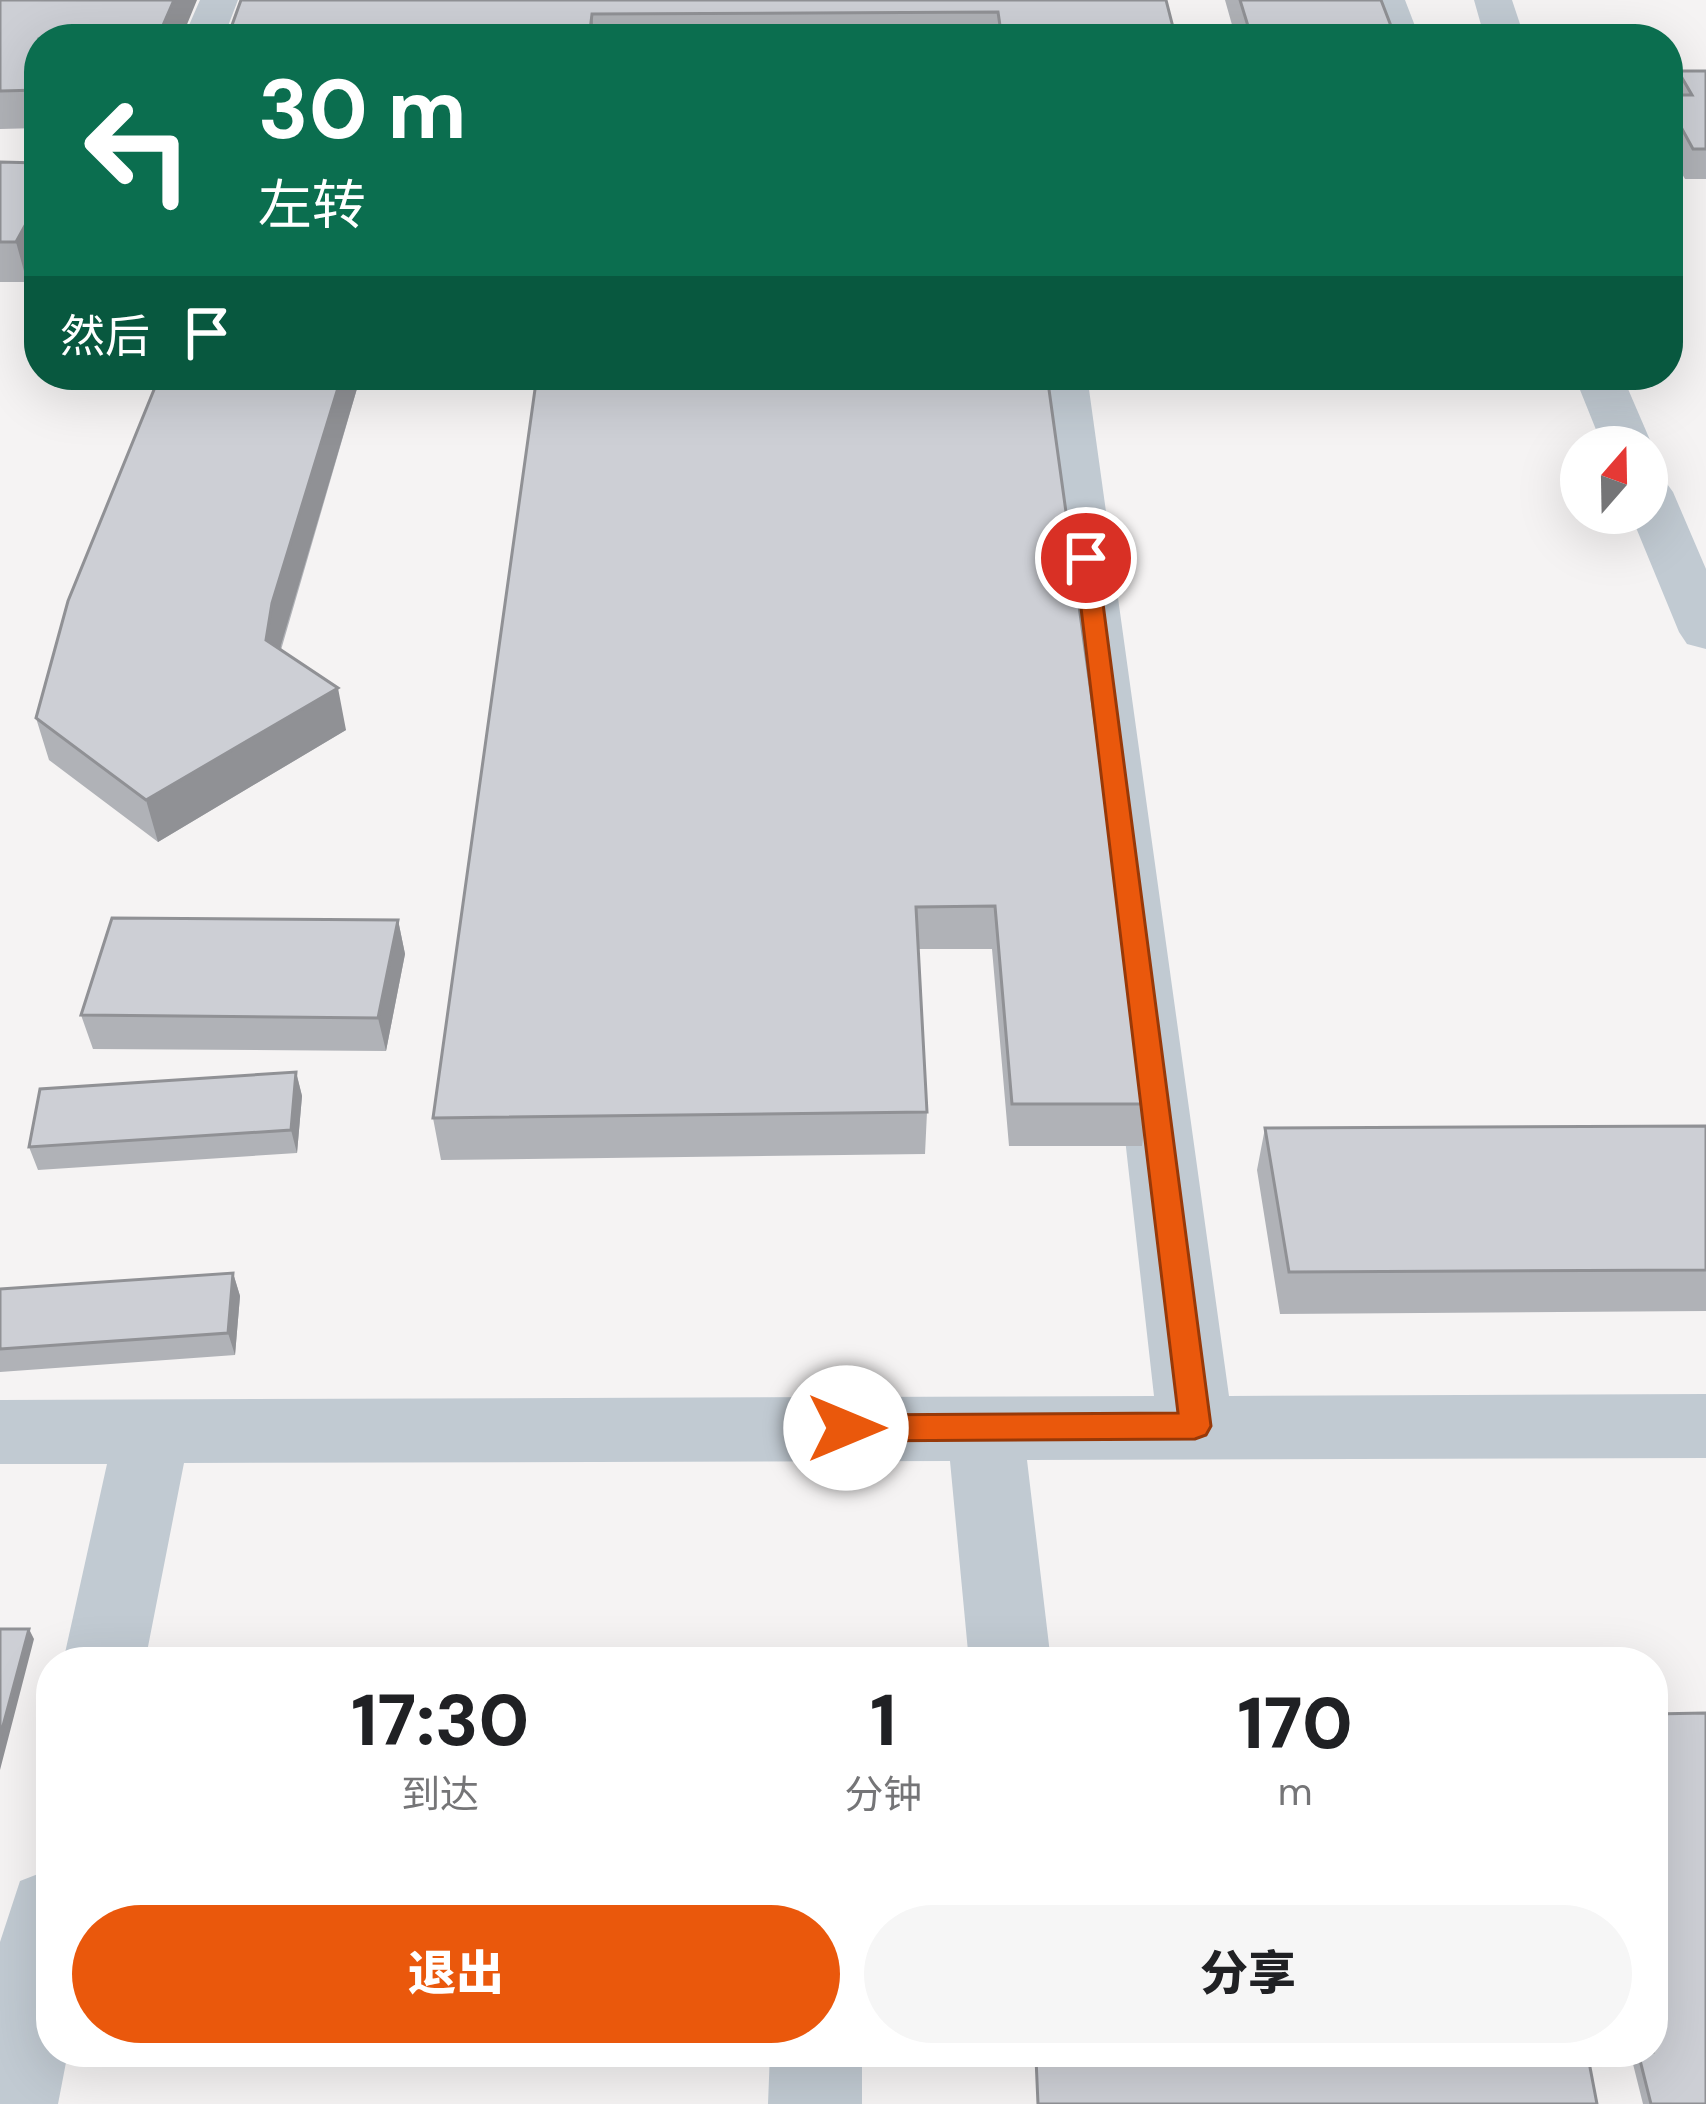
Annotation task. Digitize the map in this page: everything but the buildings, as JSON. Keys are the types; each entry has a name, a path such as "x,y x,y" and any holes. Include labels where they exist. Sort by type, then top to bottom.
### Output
{"street":[{"path":"1065,390 1195,1426"},
{"path":"1604,390 1619,426"},
{"path":"1665,534 1706,632"},
{"path":"0,1432 1706,1426"},
{"path":"985,1427 1008,1647"},
{"path":"107,1647 152,1431"},
{"path":"11,2104 16,2000 36,1950"},
{"path":"815,2104 816,2067"}],"route":[{"path":"846,1428 1195,1426 1086,558"}]}
